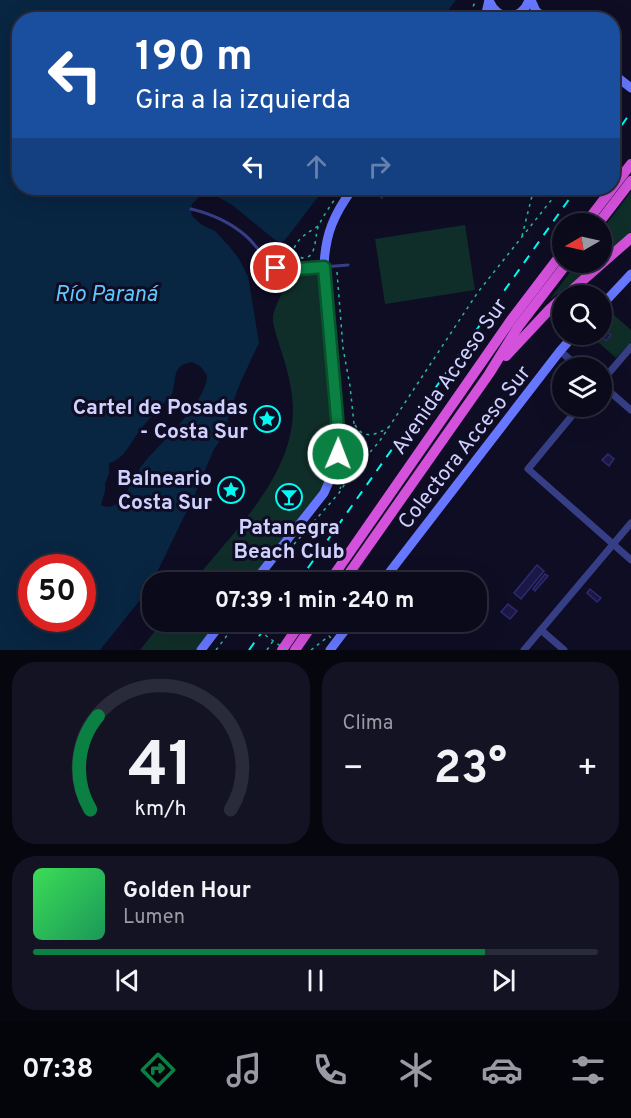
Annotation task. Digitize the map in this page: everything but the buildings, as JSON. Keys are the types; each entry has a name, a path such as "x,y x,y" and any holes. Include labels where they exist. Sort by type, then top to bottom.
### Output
{"highway":[{"path":"620,178 631,164"},
{"path":"606,213 631,181"},
{"path":"593,213 607,195"},
{"path":"578,285 631,238"},
{"name":"Avenida Acceso Sur","path":"336,572 511,320 552,266"},
{"name":"Avenida Acceso Sur","path":"350,572 489,374 518,327 560,273"},
{"path":"489,374 552,307"},
{"path":"284,650 295,632"},
{"path":"295,650 307,632"}],"main road":[{"path":"489,0 493,9 498,12"},
{"path":"520,12 524,10 530,0"},
{"path":"262,572 324,493 335,468 339,441 324,267 329,229 348,195"},
{"path":"612,294 631,274"},
{"name":"Colectora Acceso Sur","path":"390,572 565,345"},
{"path":"201,650 215,632"},
{"path":"330,650 344,632"}],"street":[{"path":"612,371 631,347"},
{"path":"560,351 567,357"},
{"path":"612,392 631,410"},
{"path":"571,417 528,469 631,560"},
{"path":"524,650 631,523"},
{"path":"541,630 564,650"}],"lane":[{"path":"190,209 206,212 221,219 248,237 267,261 276,268 286,270 348,265"}],"path":[{"path":"318,226 296,242 294,249 301,258 311,256 318,226 338,195"},
{"path":"522,237 532,195"},
{"path":"290,549 339,493 354,470 391,426 466,308 555,195"},
{"path":"315,245 325,251"},
{"path":"336,266 343,348 354,424 351,454 339,493"},
{"path":"354,424 365,434 373,435 391,426"},
{"path":"216,650 230,632"},
{"path":"261,632 284,650"},
{"path":"267,650 273,641"}],"green space":[{"path":"631,192 631,232 612,250 612,217"},
{"path":"465,225 475,290 385,304 375,239"},
{"path":"315,272 320,276 333,452 329,471 320,491 257,572 201,572 242,524 271,482 290,436 293,411 292,394 273,317 290,275"},
{"path":"570,273 586,273 569,285 560,285"},
{"path":"612,313 631,330 631,342 616,358 601,345 612,345"},
{"path":"154,632 210,632 196,650 140,650"}],"water":[{"name":"Río Paraná","path":"0,0 456,0 447,12 12,12 12,195 320,195 282,243 275,240 231,204 216,196 199,197 192,204 192,216 202,225 215,231 229,246 248,276 259,343 229,413 225,434 214,449 157,572 142,572 142,598 100,650 0,650","holes":["192,362 200,366 207,375 199,399 180,424 140,468 120,501 111,506 101,505 109,473 109,463 122,455 172,394 176,374 181,366"]}],"railway":[{"path":"620,128 631,112"},
{"path":"305,572 572,195"},
{"path":"249,650 262,632"}],"place":[{"name":"Cartel de Posadas - Costa Sur","path":"267,419"},
{"name":"Balneario Costa Sur","path":"231,490"},
{"name":"Patanegra Beach Club","path":"289,497"}],"route":[{"path":"276,268 286,270 324,267 339,441 338,454"}]}
